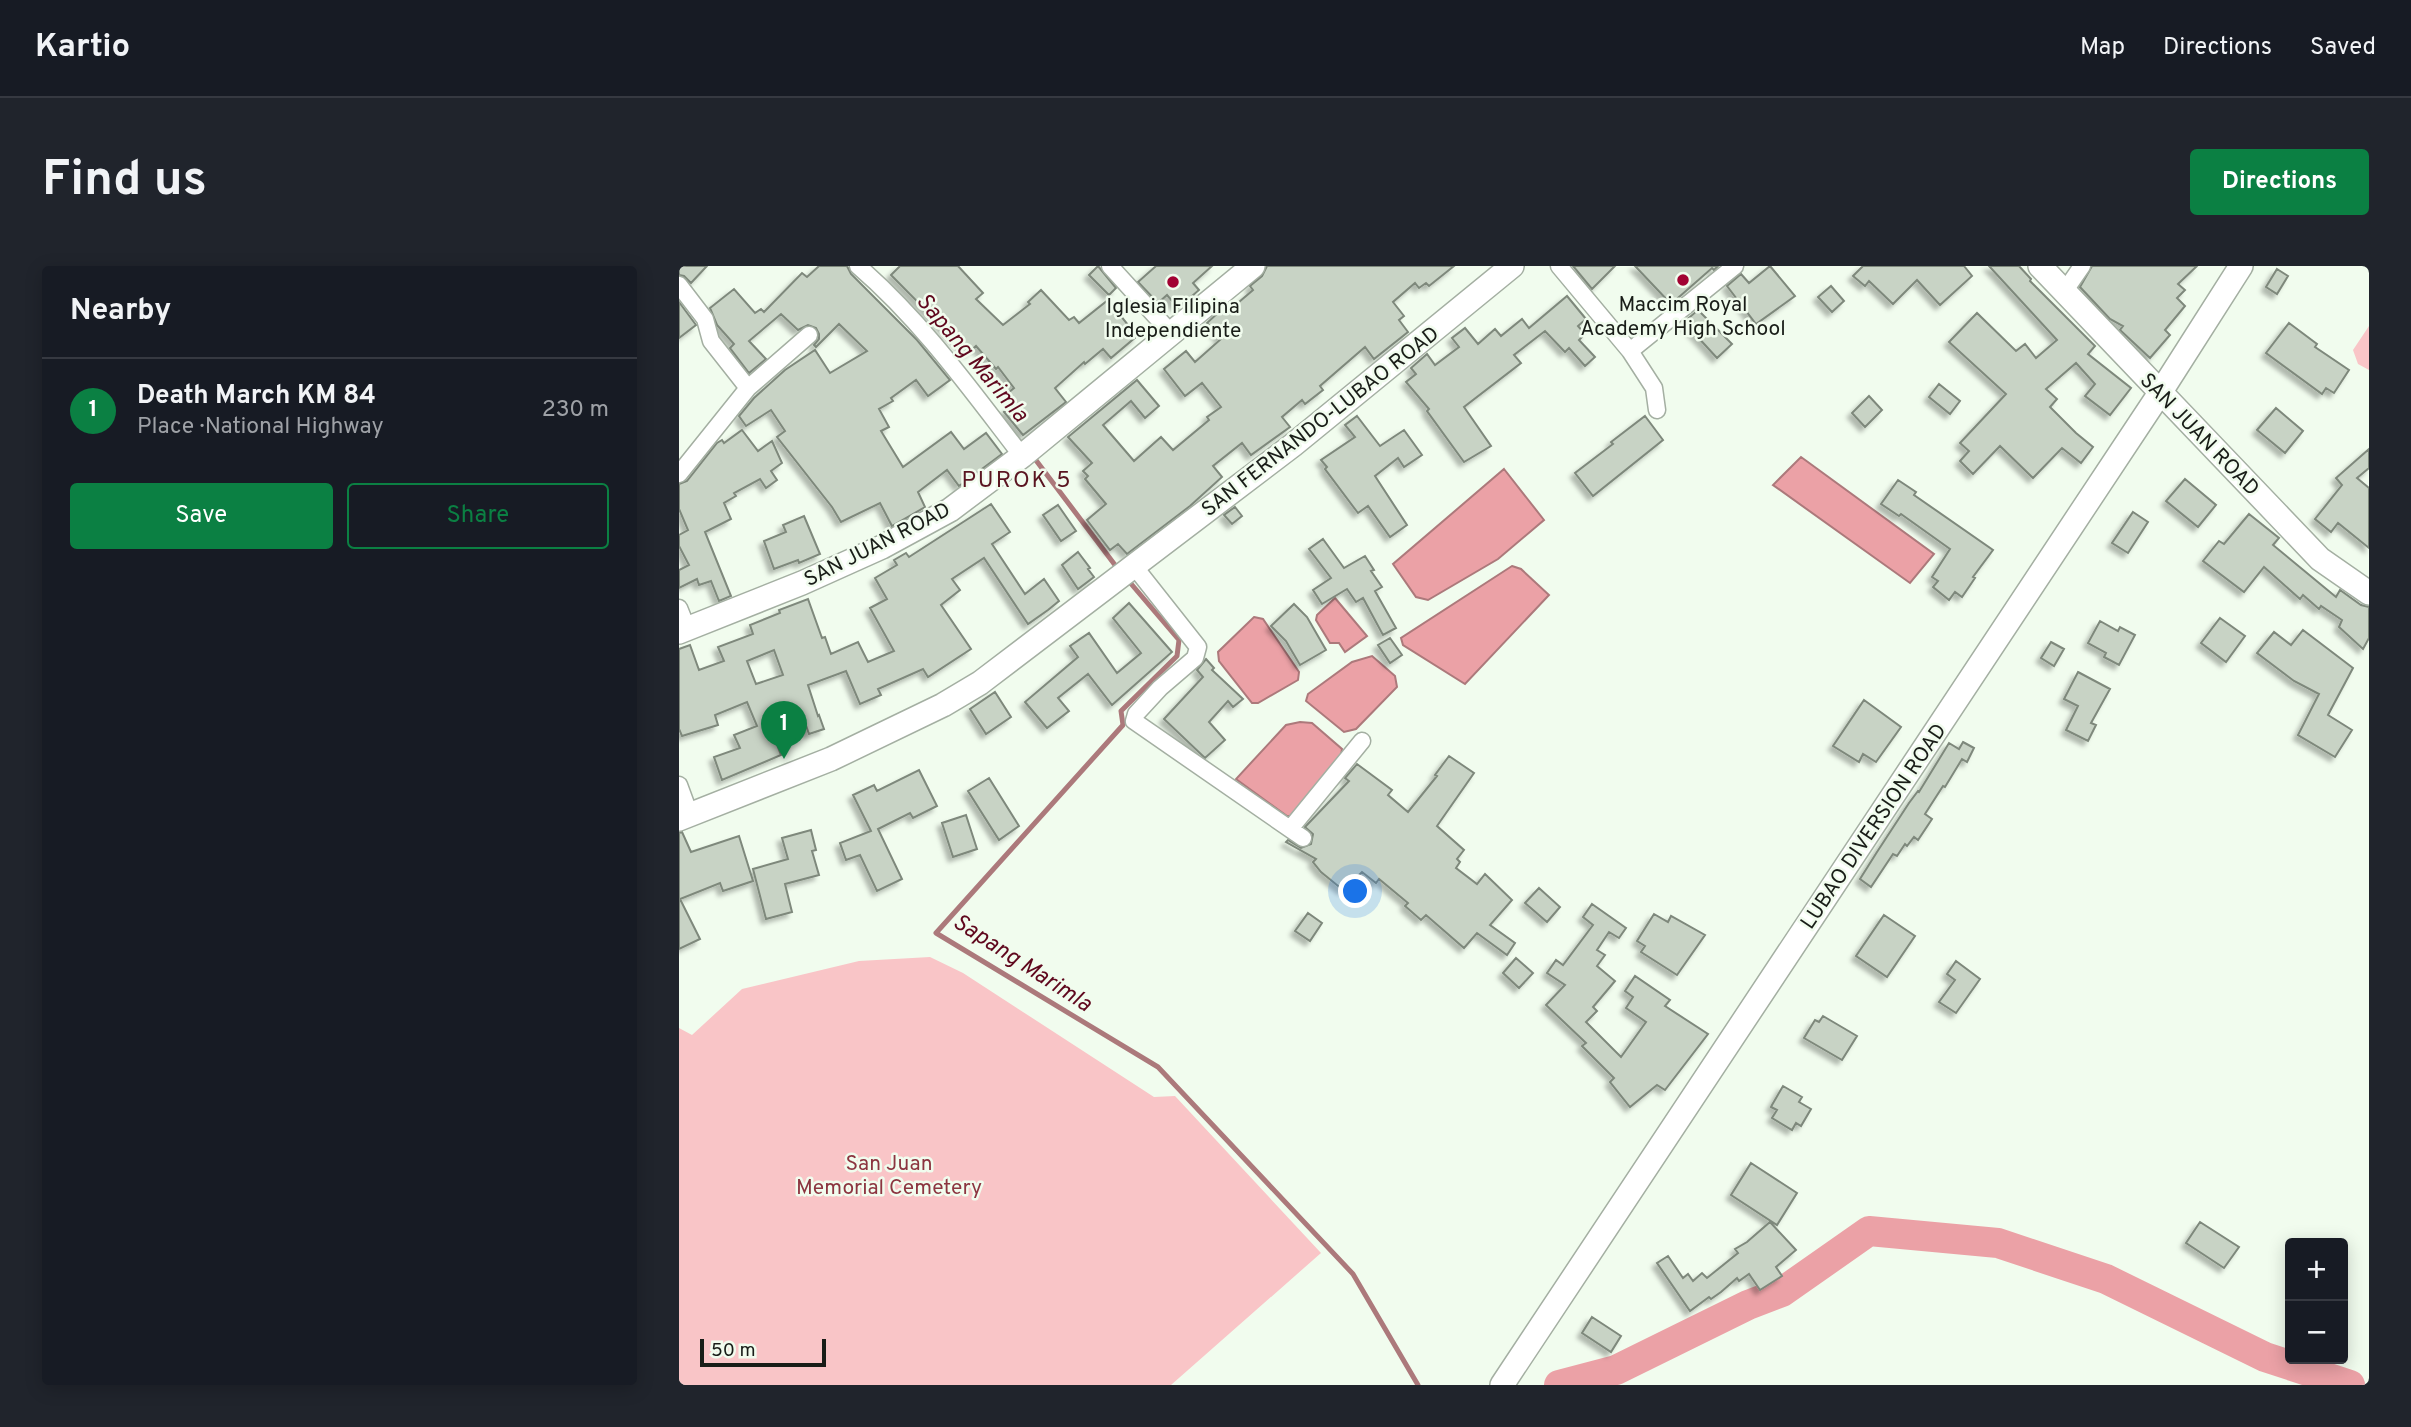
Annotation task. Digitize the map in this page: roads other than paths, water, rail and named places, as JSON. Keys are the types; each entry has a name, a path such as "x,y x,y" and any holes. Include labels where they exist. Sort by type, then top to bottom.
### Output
{"street":[{"path":"858,266 879,283 942,352 1022,456"},
{"path":"1110,266 1171,333"},
{"name":"SAN JUAN ROAD","path":"682,622 801,583 882,547 950,510 1022,456 1253,266"},
{"name":"SAN FERNANDO-LUBAO ROAD","path":"684,817 831,759 943,705 980,683 1293,445 1512,266"},
{"path":"1559,266 1630,351 1654,388 1657,410"},
{"path":"1630,351 1735,266"},
{"name":"SAN JUAN ROAD","path":"2039,266 2320,559 2369,593"},
{"path":"2064,292 2082,266"},
{"name":"LUBAO DIVERSION ROAD","path":"1502,1385 2160,393 2241,266"},
{"path":"679,285 705,319 711,341 748,388"},
{"path":"679,474 748,388 809,335"},
{"path":"1124,574 1198,647 1195,658 1160,688 1136,714 1134,721 1297,834 1362,741"},
{"path":"679,785 684,817"}],"waterway":[{"name":"Sapang Marimla","path":"1032,455 1118,569"},
{"name":"Sapang Marimla","path":"1127,579 1179,640 1177,656 1121,711 1123,725 936,933 1158,1067 1353,1274 1418,1385"},
{"path":"1559,1385 1616,1370 1748,1305 1782,1292 1869,1231 1998,1243 2106,1279 2265,1357 2350,1385"}],"place":[{"name":"Maccim Royal Academy High School","path":"1683,280"},
{"name":"Iglesia Filipina Independiente","path":"1173,282"},
{"name":"Death March KM 84","path":"784,759"}],"district":[{"name":"PUROK 5","path":"1017,479"}],"park label":[{"name":"San Juan Memorial Cemetery","path":"889,1175"}]}
